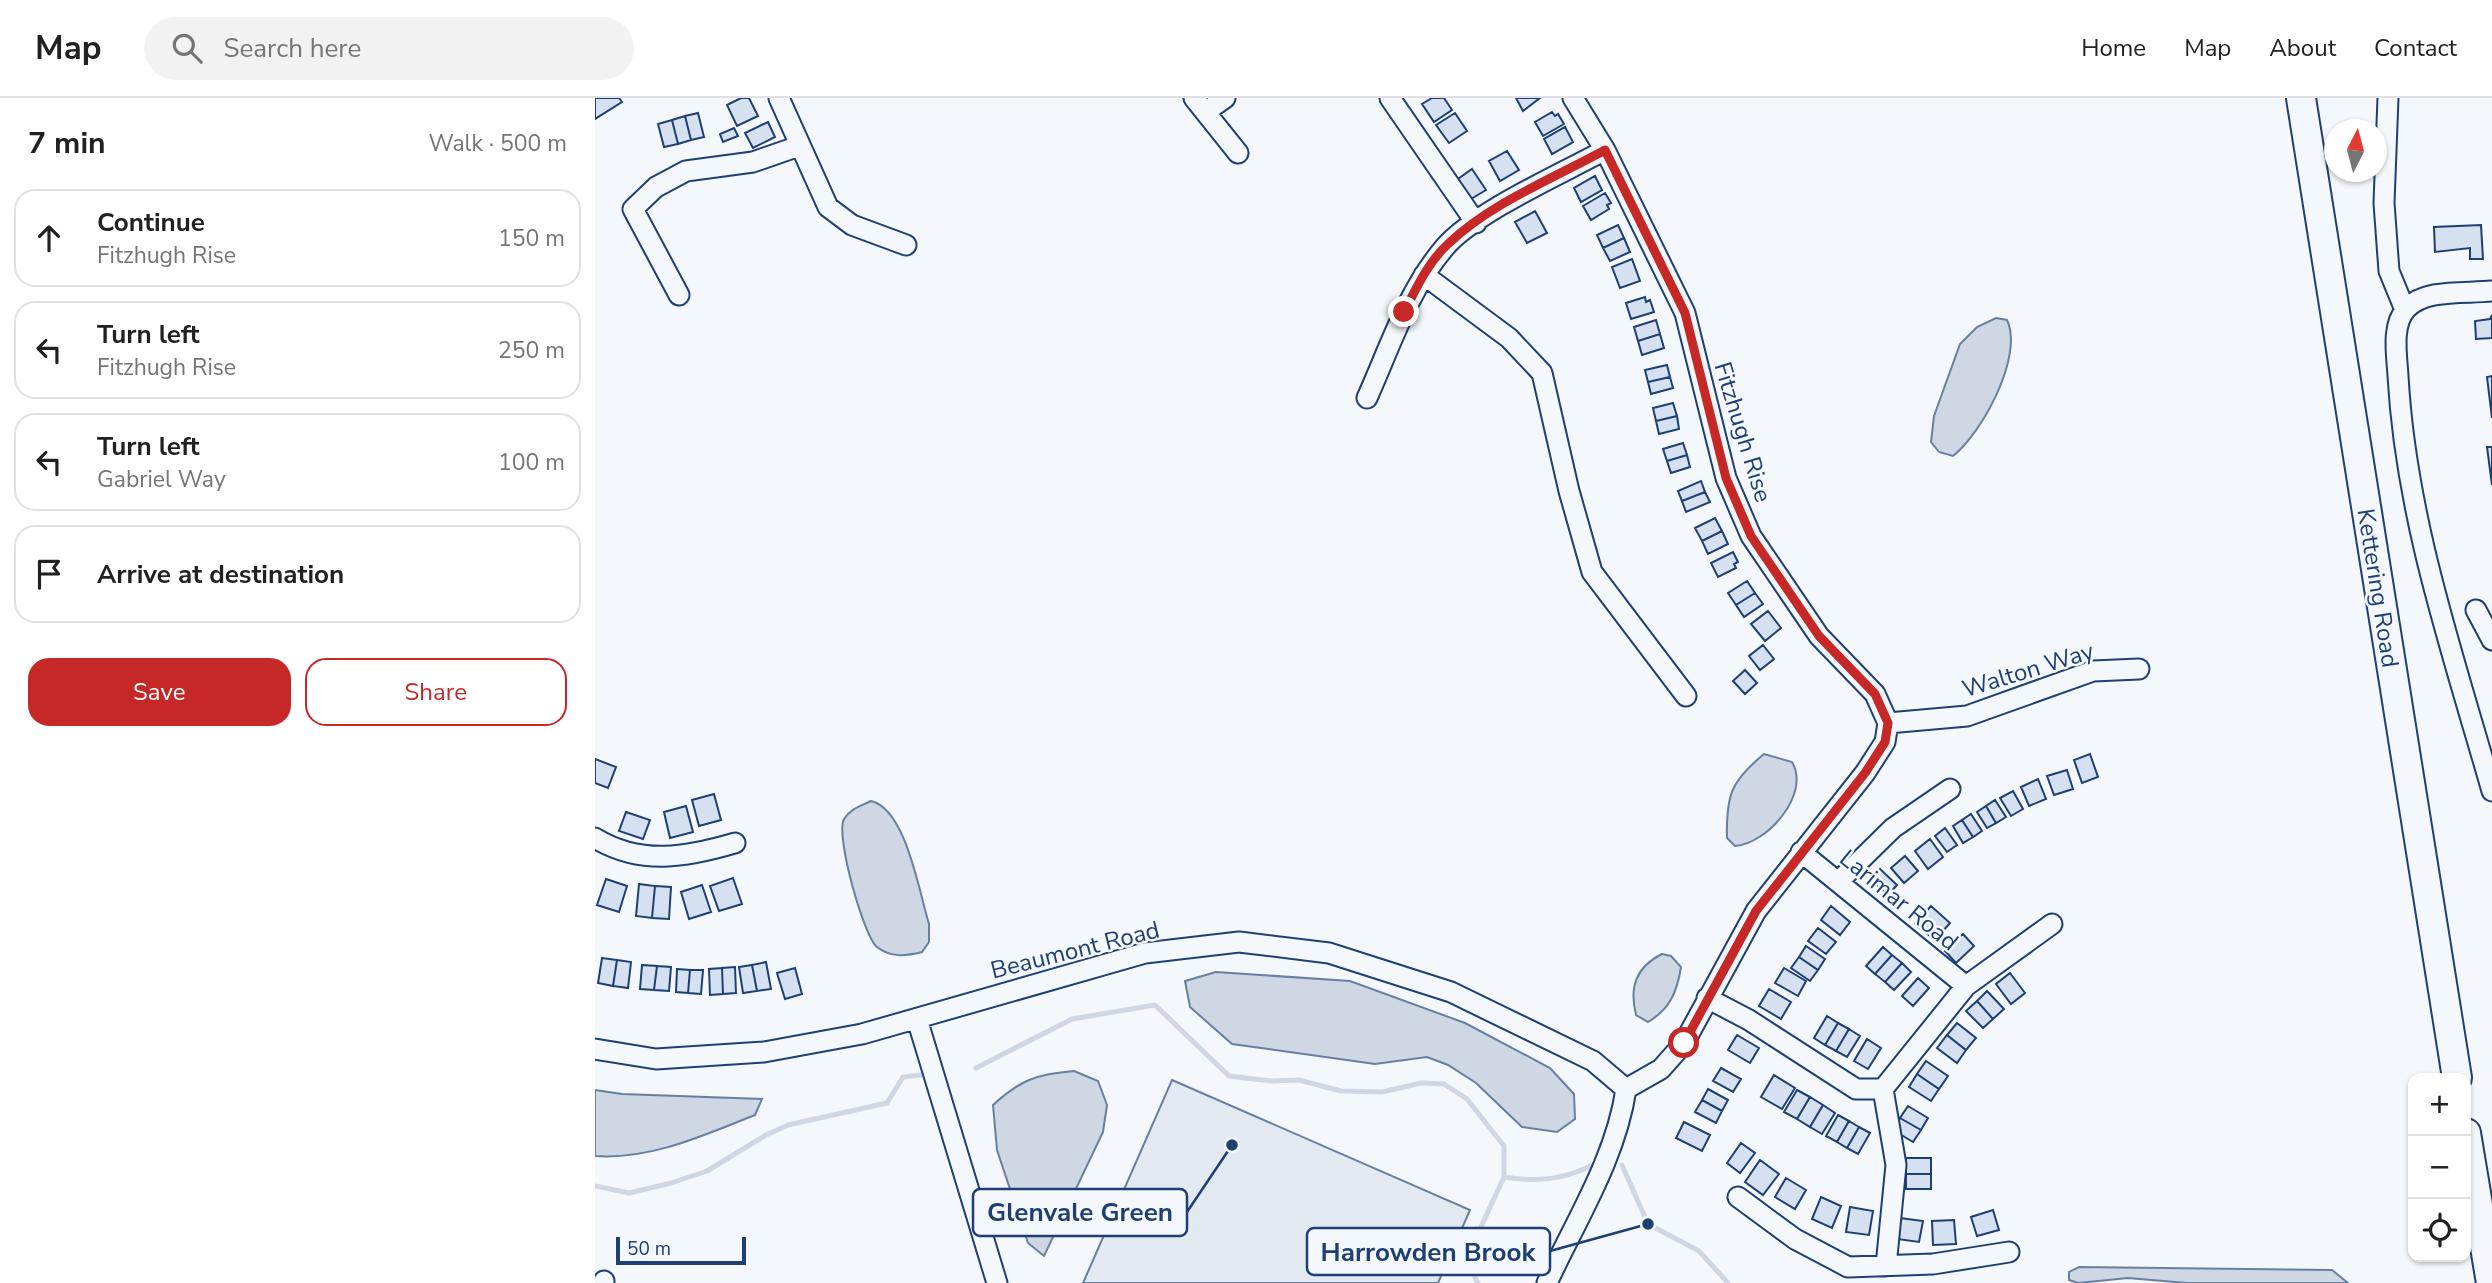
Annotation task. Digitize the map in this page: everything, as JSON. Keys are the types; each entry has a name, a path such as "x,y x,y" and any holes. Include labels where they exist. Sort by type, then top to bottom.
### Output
{"highway":[{"name":"Kettering Road","path":"2301,98 2456,1073"},
{"path":"2466,1136 2491,1283"}],"street":[{"path":"779,98 828,207 852,225 906,245"},
{"path":"1226,98 1199,105 1238,153"},
{"path":"1390,98 1476,223"},
{"name":"Fitzhugh Rise","path":"1573,98 1605,150 1685,313 1726,478 1751,536 1819,636 1875,694 1888,723"},
{"path":"2388,98 2384,203 2389,271 2405,310"},
{"path":"679,295 633,209 656,187 686,171 753,162 799,146"},
{"path":"1367,398 1404,312 1424,275 1447,244 1476,223 1605,150"},
{"path":"1424,275 1509,338 1542,373 1569,491 1592,572 1686,696"},
{"path":"2492,291 2424,296 2405,310 2396,334 2404,448 2424,551 2463,699 2492,791"},
{"path":"2476,610 2492,640"},
{"name":"Walton Way","path":"1888,723 1967,716 2094,671 2139,669"},
{"path":"1547,1283 1609,1153 1622,1117 1626,1088 1661,1069 1684,1043 1756,911 1865,773 1885,742 1888,723"},
{"path":"1838,882 1893,828 1950,789"},
{"path":"595,838 609,847 654,859 697,854 735,843"},
{"name":"Larimar Road","path":"1801,852 1966,986"},
{"path":"1886,1266 1895,1165 1883,1089 1966,986 2052,924"},
{"name":"Beaumont Road","path":"595,1049 656,1059 764,1052 862,1034 1145,953 1239,942 1329,953 1451,992 1593,1061 1626,1088"},
{"path":"1707,998 1749,1020 1856,1089 1883,1089"},
{"path":"917,1019 997,1283"},
{"path":"1738,1197 1795,1239 1848,1267 1933,1264 2008,1252"}],"shaded area":[{"path":"1996,318 2007,320 2011,335 2010,353 1997,393 1964,445 1953,456 1939,452 1931,442 1934,416 1960,344 1977,327"},
{"path":"1764,754 1792,762 1796,788 1783,815 1772,827 1760,837 1735,846 1727,838 1728,811 1733,790 1744,772"},
{"path":"871,801 883,807 893,819 909,854 929,924 929,942 922,952 899,955 877,947 858,906 847,864 842,829 844,819 849,813"},
{"path":"1662,954 1671,956 1681,967 1675,992 1662,1011 1648,1022 1636,1015 1634,987 1646,965"},
{"path":"1216,972 1350,981 1465,1023 1550,1068 1574,1094 1575,1119 1557,1132 1522,1127 1476,1083 1448,1065 1427,1057 1375,1064 1232,1044 1190,1007 1185,981"},
{"path":"1074,1071 1098,1081 1107,1105 1103,1132 1044,1256 1028,1243 997,1150 993,1105 1030,1080"},
{"path":"1172,1080 1470,1210 1438,1283 1083,1283"},
{"path":"595,1090 622,1094 762,1099 755,1115 697,1138 636,1154 595,1156"},
{"path":"2079,1267 2332,1270 2348,1283 2187,1283 2128,1278 2078,1283 2069,1280 2069,1272"}],"building":[{"path":"595,98 619,98 622,102 595,119"},
{"path":"741,98 749,98 758,116 737,126 727,105"},
{"path":"1432,98 1444,98 1452,110 1434,122 1422,104"},
{"path":"1516,98 1540,98 1523,111"},
{"path":"1552,112 1555,116 1558,114 1564,124 1543,136 1535,122"},
{"path":"698,113 704,137 691,140 685,116"},
{"path":"1455,113 1467,131 1449,143 1436,125"},
{"path":"685,116 691,140 678,144 672,120"},
{"path":"672,120 678,144 664,147 658,124"},
{"path":"768,122 775,137 753,148 745,133"},
{"path":"1565,127 1573,142 1552,154 1544,139"},
{"path":"734,128 738,136 723,142 720,134"},
{"path":"1507,151 1519,170 1500,181 1489,161"},
{"path":"1472,169 1486,190 1471,199 1458,179"},
{"path":"1595,176 1602,190 1581,202 1574,188"},
{"path":"1605,193 1611,203 1607,205 1609,209 1591,220 1583,206"},
{"path":"1535,211 1547,233 1527,243 1515,222"},
{"path":"1618,225 1624,238 1603,248 1597,235"},
{"path":"2481,225 2483,259 2470,259 2470,248 2435,252 2434,227"},
{"path":"1624,238 1630,252 1610,261 1603,248"},
{"path":"1632,259 1640,281 1620,288 1612,267"},
{"path":"1645,297 1646,302 1650,300 1654,312 1631,319 1626,303"},
{"path":"2492,315 2492,338 2476,339 2475,321 2490,319"},
{"path":"1656,320 1660,334 1638,341 1634,327"},
{"path":"1660,334 1664,348 1642,355 1638,341"},
{"path":"1667,365 1670,377 1648,382 1645,370"},
{"path":"2492,376 2492,418 2487,377"},
{"path":"1670,377 1673,388 1651,394 1648,382"},
{"path":"1673,403 1677,416 1656,421 1653,408"},
{"path":"1677,416 1679,429 1659,434 1656,421"},
{"path":"1683,443 1687,455 1667,461 1663,449"},
{"path":"2487,447 2492,447 2492,485"},
{"path":"1687,455 1690,467 1671,473 1667,461"},
{"path":"1701,481 1705,492 1682,501 1678,491"},
{"path":"1705,492 1710,502 1686,512 1682,501"},
{"path":"1715,518 1722,531 1702,541 1695,528"},
{"path":"1722,531 1728,544 1708,554 1702,541"},
{"path":"1733,552 1738,562 1734,564 1736,568 1718,577 1711,563"},
{"path":"1747,581 1755,593 1736,605 1728,593"},
{"path":"1755,593 1763,604 1744,617 1736,605"},
{"path":"1768,611 1781,628 1765,641 1751,624"},
{"path":"1763,645 1774,659 1760,670 1749,656"},
{"path":"1745,670 1757,683 1745,694 1733,681"},
{"path":"2090,754 2098,777 2082,783 2074,760"},
{"path":"595,759 616,767 608,788 595,783"},
{"path":"2067,770 2073,789 2054,795 2047,776"},
{"path":"2038,779 2046,799 2029,806 2021,787"},
{"path":"2013,791 2023,809 2011,816 2000,798"},
{"path":"714,794 721,820 699,826 692,800"},
{"path":"1995,800 2006,817 1996,823 1986,806"},
{"path":"686,806 693,832 670,838 664,812"},
{"path":"1986,806 1996,823 1987,828 1977,812"},
{"path":"626,812 650,820 643,839 619,831"},
{"path":"1971,814 1982,831 1973,837 1962,820"},
{"path":"1962,820 1973,837 1963,843 1953,826"},
{"path":"1945,828 1957,845 1947,852 1935,836"},
{"path":"1930,839 1943,857 1928,869 1915,851"},
{"path":"1905,856 1918,871 1904,883 1891,868"},
{"path":"1880,869 1897,885 1888,895 1871,880"},
{"path":"733,878 742,904 719,911 710,886"},
{"path":"606,879 627,886 619,912 597,905"},
{"path":"639,884 655,886 652,918 636,916"},
{"path":"702,885 711,912 689,919 681,892"},
{"path":"655,886 671,887 669,919 652,918"},
{"path":"1831,906 1850,922 1840,935 1821,920"},
{"path":"1931,906 1950,923 1935,940 1915,924"},
{"path":"1818,928 1836,942 1826,954 1808,941"},
{"path":"1963,934 1974,946 1956,963 1945,951"},
{"path":"1806,946 1825,959 1818,970 1799,957"},
{"path":"1883,947 1892,955 1875,974 1866,966"},
{"path":"1892,955 1902,963 1885,982 1875,974"},
{"path":"1799,957 1818,970 1810,981 1791,968"},
{"path":"602,958 617,960 613,986 598,983"},
{"path":"617,960 631,962 628,988 613,986"},
{"path":"766,962 771,989 757,991 752,965"},
{"path":"1902,963 1911,972 1894,990 1885,982"},
{"path":"642,965 657,966 654,990 640,989"},
{"path":"752,965 757,991 743,993 739,967"},
{"path":"657,966 671,967 669,991 654,990"},
{"path":"735,967 736,993 723,994 722,968"},
{"path":"722,968 723,994 710,995 709,969"},
{"path":"795,968 802,994 785,999 777,973"},
{"path":"1784,968 1806,981 1798,996 1775,983"},
{"path":"677,969 690,970 688,993 676,992"},
{"path":"690,970 703,970 701,994 688,993"},
{"path":"2010,973 2025,993 2011,1004 1996,984"},
{"path":"1918,978 1929,988 1913,1006 1902,996"},
{"path":"1769,989 1791,1002 1781,1019 1759,1006"},
{"path":"1987,991 2004,1009 1993,1019 1977,1001"},
{"path":"1977,1001 1993,1019 1983,1028 1966,1011"},
{"path":"1827,1016 1838,1023 1825,1045 1814,1038"},
{"path":"1838,1023 1849,1029 1836,1051 1825,1045"},
{"path":"1957,1023 1976,1038 1966,1050 1947,1035"},
{"path":"1849,1029 1860,1036 1847,1057 1836,1051"},
{"path":"1737,1035 1759,1048 1750,1063 1728,1050"},
{"path":"1947,1035 1966,1050 1957,1063 1937,1048"},
{"path":"1867,1039 1881,1048 1868,1069 1854,1061"},
{"path":"1926,1061 1948,1076 1939,1089 1917,1074"},
{"path":"1721,1068 1741,1079 1733,1092 1713,1081"},
{"path":"1917,1074 1939,1089 1931,1101 1909,1087"},
{"path":"1774,1075 1795,1088 1782,1109 1761,1097"},
{"path":"1708,1089 1728,1100 1722,1111 1702,1100"},
{"path":"1797,1090 1810,1097 1797,1119 1784,1112"},
{"path":"1810,1097 1823,1105 1810,1127 1797,1119"},
{"path":"1702,1100 1722,1111 1716,1123 1695,1112"},
{"path":"1823,1105 1835,1113 1822,1134 1810,1127"},
{"path":"1908,1106 1928,1118 1921,1130 1900,1118"},
{"path":"1838,1115 1849,1121 1837,1142 1826,1136"},
{"path":"1900,1118 1921,1130 1913,1142 1893,1130"},
{"path":"1849,1121 1859,1127 1847,1148 1837,1142"},
{"path":"1684,1122 1710,1135 1702,1151 1676,1138"},
{"path":"1859,1127 1870,1133 1858,1154 1847,1148"},
{"path":"1741,1143 1755,1153 1740,1173 1727,1163"},
{"path":"1906,1158 1931,1158 1931,1174 1906,1174"},
{"path":"1760,1160 1779,1174 1763,1195 1745,1182"},
{"path":"1906,1174 1931,1174 1931,1189 1906,1189"},
{"path":"1786,1178 1806,1190 1795,1209 1775,1197"},
{"path":"1821,1197 1841,1206 1832,1228 1812,1219"},
{"path":"1850,1207 1873,1211 1869,1235 1846,1232"},
{"path":"1993,1210 1999,1230 1977,1236 1971,1217"},
{"path":"1900,1218 1923,1221 1919,1242 1897,1239"},
{"path":"1954,1220 1956,1244 1933,1245 1932,1221"}],"waterway":[{"path":"976,1068 1072,1019 1155,1005 1229,1076 1271,1081 1299,1080 1341,1091 1382,1092 1421,1083 1444,1084 1467,1099 1504,1146 1504,1177 1474,1242 1475,1278 1478,1283"},
{"path":"595,1186 629,1193 707,1171 766,1135 788,1125 887,1103 903,1077 921,1075"},
{"path":"1504,1177 1529,1180 1553,1178 1599,1162"},
{"path":"1622,1165 1648,1224 1699,1251 1728,1283"}],"place":[{"name":"Glenvale Green","path":"1232,1145"},
{"name":"Harrowden Brook","path":"1648,1224"}],"route":[{"path":"1404,312 1424,275 1447,244 1486,215 1605,150 1685,313 1726,478 1751,536 1779,581 1819,636 1875,694 1888,723 1885,742 1865,773 1756,911 1718,976 1684,1043"}]}
